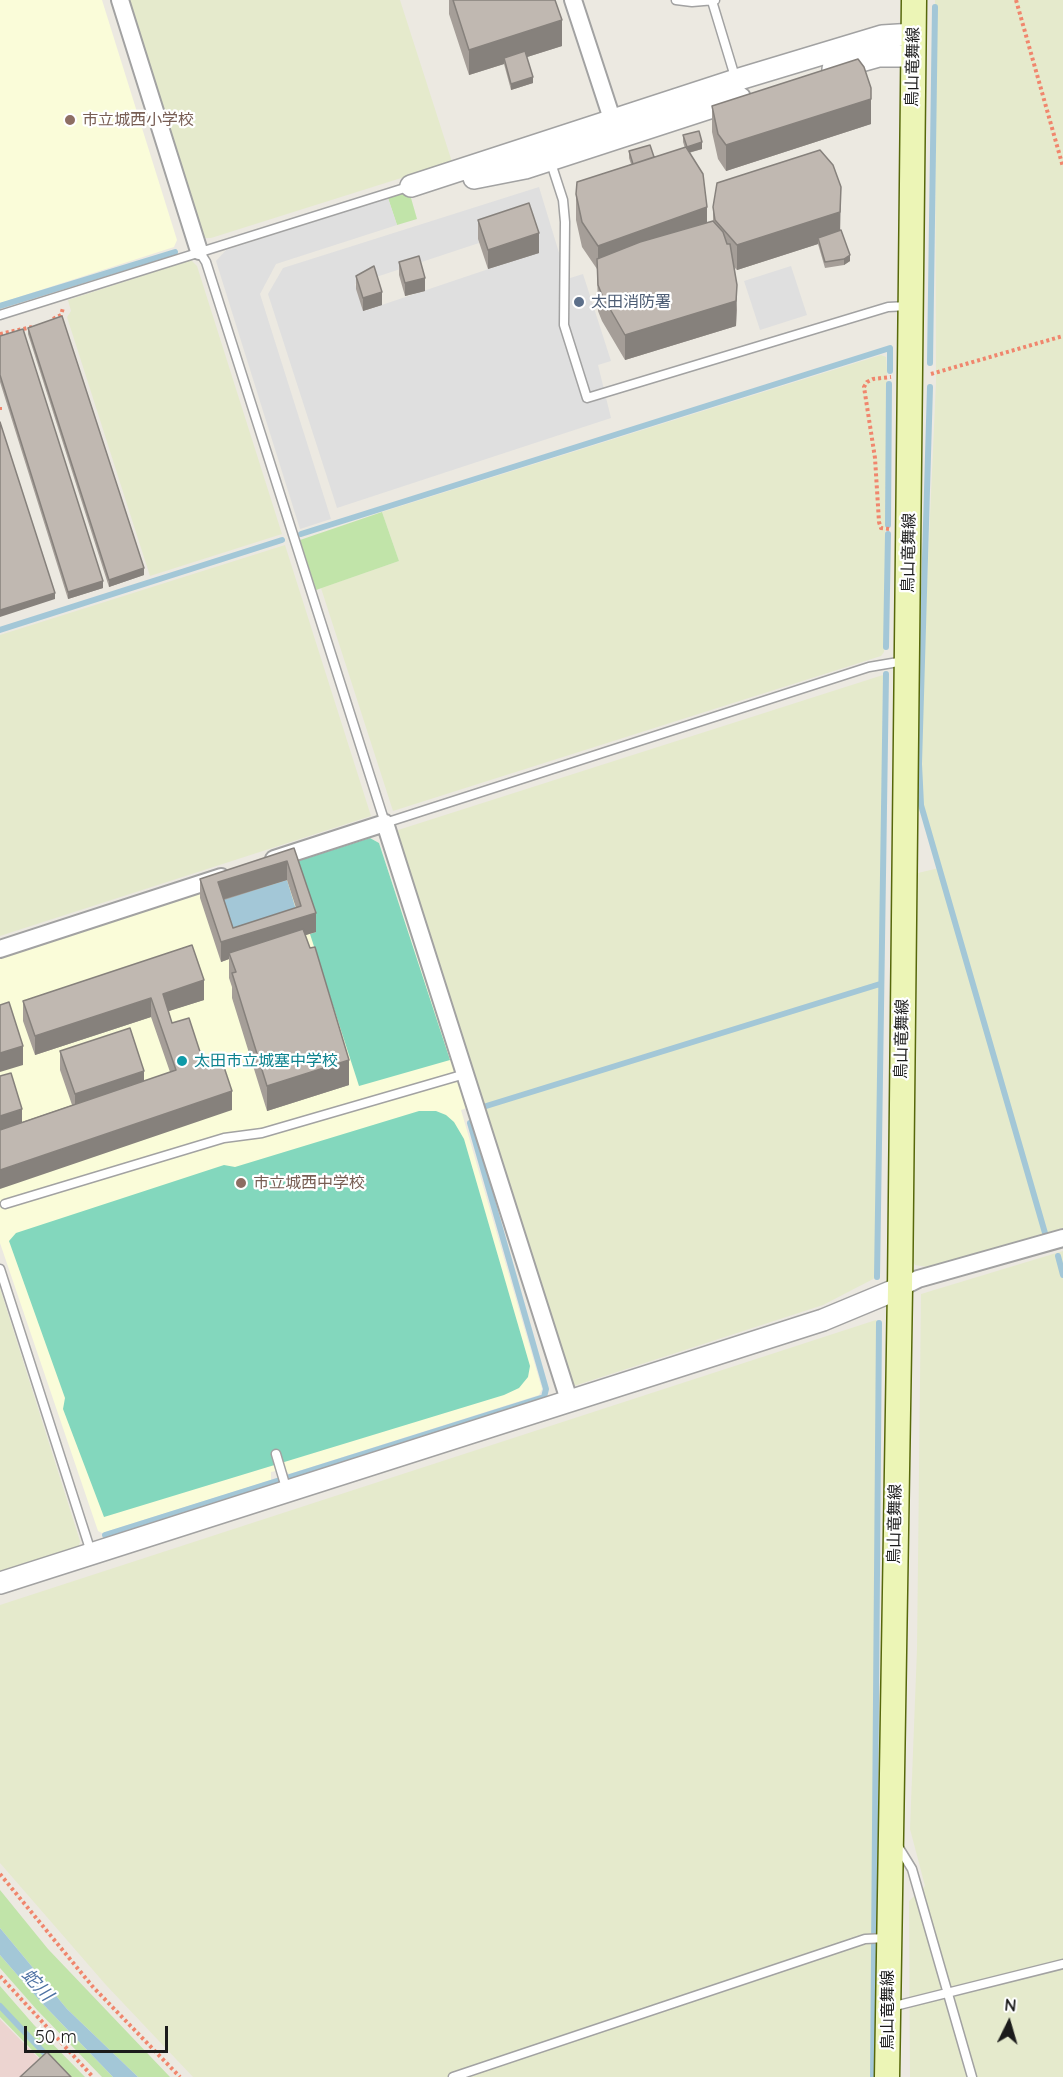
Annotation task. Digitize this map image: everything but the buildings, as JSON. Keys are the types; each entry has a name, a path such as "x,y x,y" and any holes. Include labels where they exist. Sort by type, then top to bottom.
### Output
{"main road":[{"name":"鳥山竜舞線","path":"887,2077 900,1288 914,0"}],"street":[{"path":"120,0 199,251"},
{"path":"573,0 616,130"},
{"path":"411,186 547,152 739,89 882,36 914,45"},
{"path":"262,863 385,823 569,1400"},
{"path":"0,948 240,870"},
{"path":"0,1583 286,1487 823,1320 918,1279 1063,1238"}],"lane":[{"path":"676,0 713,1 739,89"},
{"path":"547,152 563,200 565,222 564,325 587,399 888,307 911,306"},
{"path":"0,315 411,186"},
{"path":"199,251 206,262 385,823 869,667 907,660"},
{"path":"5,1204 224,1138 262,1134 465,1074"},
{"path":"0,1269 91,1553"},
{"path":"276,1454 286,1487"},
{"path":"890,1836 904,1853 912,1869 972,2077"},
{"path":"453,2077 865,1939 888,1938"},
{"path":"888,2008 1063,1964"}],"path":[{"path":"1016,0 1063,166"},
{"path":"48,322 61,315 63,307 59,296"},
{"path":"0,334 38,325"},
{"path":"909,530 881,528 875,450 864,387 867,382 873,379 933,373 1063,336"},
{"path":"0,406 0,412"},
{"path":"0,1874 93,1988 180,2077"},
{"path":"0,1977 93,2077"}],"shaded area":[{"name":"市立城西小学校","path":"0,0 102,0 177,240 174,247 0,303"},
{"path":"128,0 400,0 452,162 211,238 203,238"},
{"path":"935,0 1063,0 1063,1228 927,1267 915,1265 910,1256 918,873 939,868 923,818 919,764 936,382"},
{"path":"539,187 567,279 583,274 611,361 598,365 611,418 337,508 268,294 283,268","holes":["478,239 539,252 364,311 355,284 479,243"]},
{"path":"388,198 397,225 276,264 260,294 331,519 300,529 216,261 226,250"},
{"path":"191,260 197,266 282,534 150,576 67,317 71,311 68,300"},
{"path":"791,266 807,315 760,330 744,281"},
{"path":"881,355 886,357 887,369 884,652 881,656 393,811 321,588 399,561 382,512"},
{"path":"285,545 371,816 0,936 0,635"},
{"path":"883,675 877,1277 823,1305 574,1386 569,1381 395,831"},
{"name":"市立城西中学校","path":"370,838 379,843 467,1108 461,1110 542,1389 539,1395 289,1474 285,1469 271,1472 271,1480 102,1533 98,1531 0,1243 0,955"},
{"path":"1063,1251 1063,2077 910,2077 909,1901 925,1886 910,1829 917,1649 921,1294"},
{"path":"0,1288 80,1541 79,1546 0,1571"},
{"path":"876,1320 879,1323 873,2077 193,2077 106,1985 0,1863 0,1605"},
{"path":"0,2019 57,2077 0,2077"}],"green space":[{"path":"409,191 417,219 397,225 388,198"},
{"path":"382,512 399,561 316,590 300,540"},
{"path":"370,838 379,843 450,1060 359,1086 310,934 316,932 292,863"},
{"path":"419,1111 436,1111 446,1115 454,1122 464,1139 530,1366 528,1377 519,1388 504,1395 104,1517 63,1409 65,1398 9,1241 16,1233 224,1165 235,1167"},
{"path":"0,1890 48,1949 170,2077 138,2077 67,2009 0,1928"},
{"path":"0,1955 40,2001 113,2077 102,2077 37,2010 0,1968"},
{"path":"0,1986 85,2077 58,2077 0,2017"}],"water":[{"path":"287,880 301,926 233,947 218,901"},
{"name":"蛇川","path":"0,1928 67,2009 138,2077 113,2077 40,2001 0,1955"}],"waterway":[{"path":"930,363 935,7"},
{"path":"0,306 175,252"},
{"path":"301,534 890,348 890,371"},
{"path":"888,525 889,384"},
{"path":"930,387 919,764 921,805 1045,1233"},
{"path":"886,647 888,534"},
{"path":"0,630 282,540"},
{"path":"877,1277 886,674"},
{"path":"483,1107 880,984"},
{"path":"105,1535 544,1397 546,1389 470,1123"},
{"path":"1058,1256 1063,1275"},
{"path":"873,2077 879,1323"},
{"path":"0,2006 49,2058"}],"place":[{"name":"市立城西小学校","path":"70,120"},
{"name":"太田消防署","path":"579,302"},
{"name":"太田市立城塞中学校","path":"182,1061"},
{"name":"市立城西中学校","path":"241,1183"}]}
